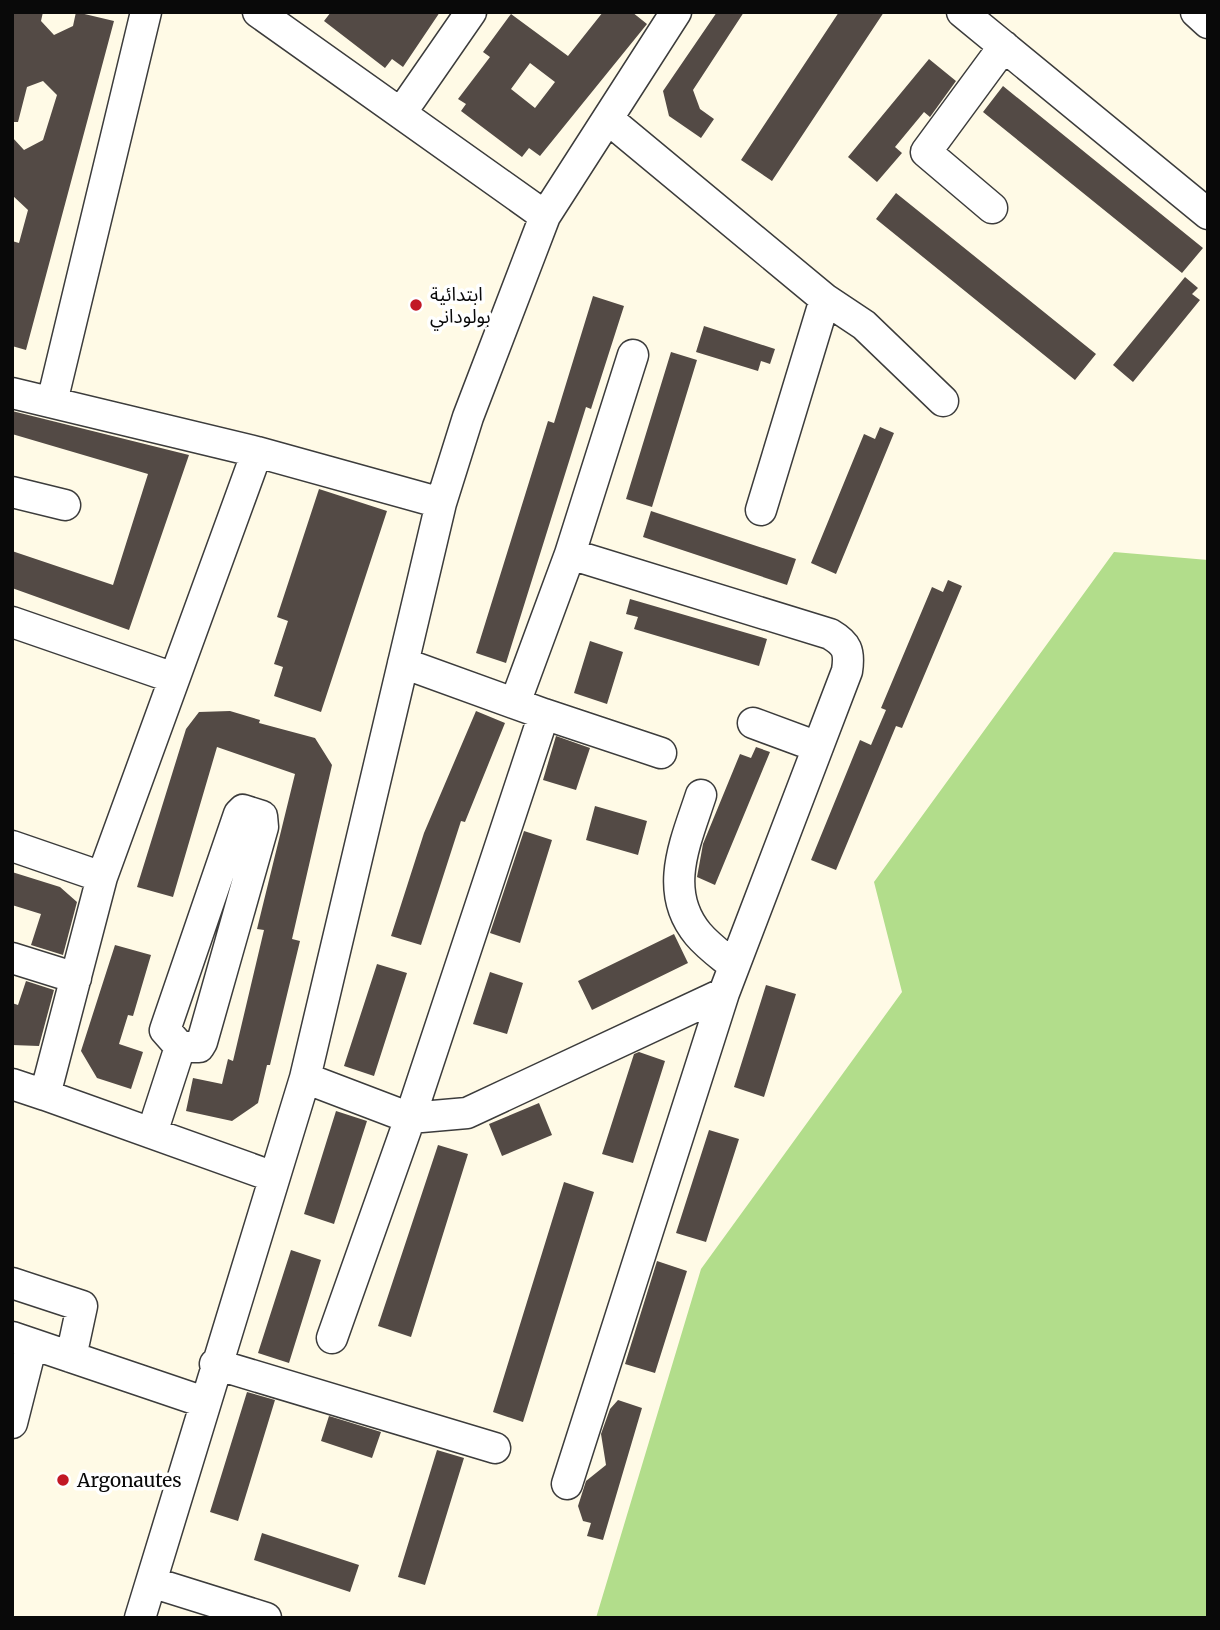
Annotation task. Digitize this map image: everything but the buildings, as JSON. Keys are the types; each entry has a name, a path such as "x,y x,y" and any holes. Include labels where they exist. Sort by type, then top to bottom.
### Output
{"street":[{"path":"52,402 146,12"},
{"path":"401,113 471,12"},
{"path":"141,1618 215,1364 305,1078 441,503 468,417 545,216 676,12"},
{"path":"962,12 1208,214"},
{"path":"1196,12 1208,23"},
{"path":"268,15 545,216"},
{"path":"992,208 926,152 1004,46"},
{"path":"608,119 825,299 864,325 943,401"},
{"path":"761,510 825,299"},
{"path":"515,703 570,554 633,355"},
{"path":"12,393 257,452 441,503"},
{"path":"46,1095 102,877 257,452"},
{"path":"12,492 65,505"},
{"path":"567,1484 729,980 847,671 849,653 844,642 830,634 570,554"},
{"path":"15,631 174,678"},
{"path":"403,663 661,753"},
{"path":"332,1338 410,1118 544,714"},
{"path":"753,723 818,747"},
{"path":"701,795 678,864 680,904 729,980"},
{"path":"243,810 262,816 264,821 202,1042 199,1047 180,1047 164,1030 201,925 239,814 243,810"},
{"path":"12,846 102,877"},
{"path":"201,925 233,933"},
{"path":"12,958 76,978"},
{"path":"305,1078 410,1118 467,1113 729,980"},
{"path":"152,1133 180,1047"},
{"path":"12,1084 274,1177"},
{"path":"12,1283 82,1306 71,1357"},
{"path":"12,1423 22,1340 204,1402"},
{"path":"215,1364 495,1448"},
{"path":"151,1583 266,1618"}],"green space":[{"path":"1114,552 1208,560 1208,1618 596,1618 701,1269 902,992 874,882"}],"place":[{"name":"ابتدائية بولوداني","path":"416,305"},
{"name":"Argonautes","path":"63,1480"}]}
